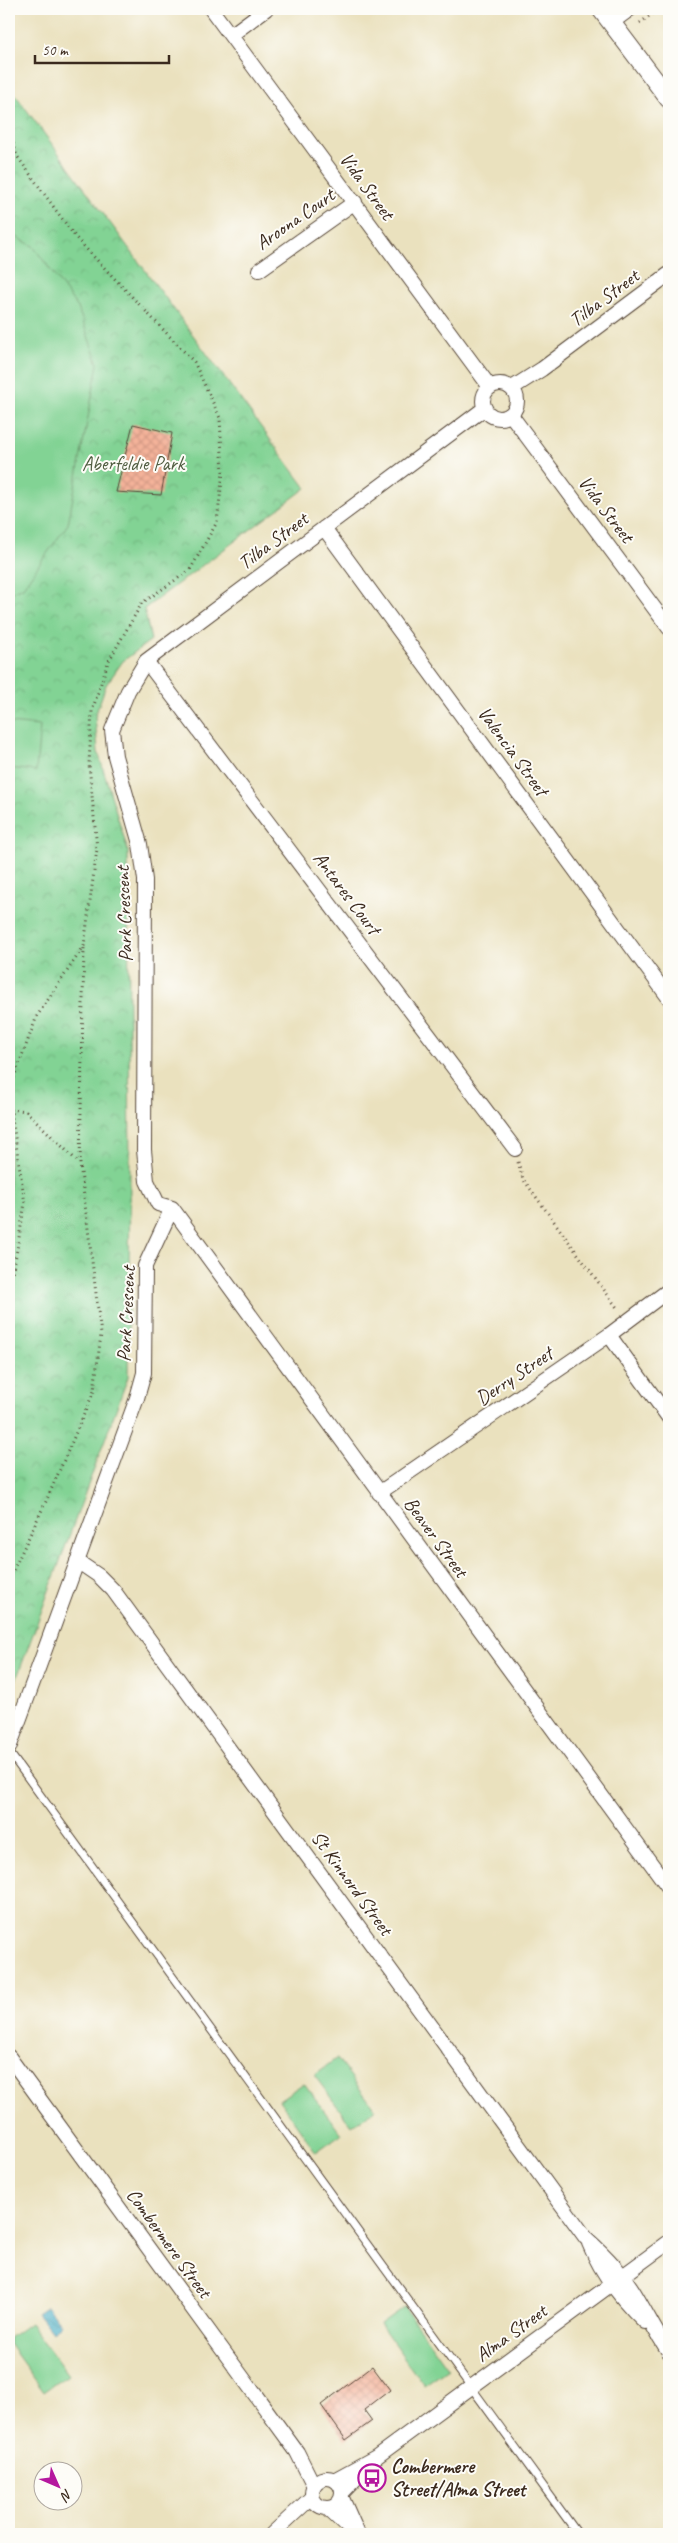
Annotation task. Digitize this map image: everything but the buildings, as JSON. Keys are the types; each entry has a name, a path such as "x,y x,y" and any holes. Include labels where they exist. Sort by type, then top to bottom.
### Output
{"street":[{"name":"Vida Street","path":"211,9 490,387"},
{"path":"231,35 266,9"},
{"path":"630,9 606,16 669,99"},
{"name":"Aroona Court","path":"259,270 355,202"},
{"name":"Tilba Street","path":"512,388 542,369 669,274"},
{"path":"501,384 512,388 516,393 517,404 511,414 500,418 488,414 485,408 484,396 490,387 501,384"},
{"name":"Tilba Street","path":"112,730 128,691 146,661 485,408"},
{"name":"Vida Street","path":"511,414 669,628"},
{"name":"Valencia Street","path":"324,528 669,998"},
{"name":"Antares Court","path":"146,661 515,1149"},
{"name":"Park Crescent","path":"9,1748 137,1398 144,1374 145,1266 172,1208 158,1204 147,1181 144,1150 144,880 140,844 115,756 112,730"},
{"name":"Beaver Street","path":"172,1208 669,1888"},
{"name":"Derry Street","path":"379,1493 609,1335 669,1290"},
{"path":"609,1335 669,1418"},
{"name":"St Kinnord Street","path":"77,1561 99,1576 113,1590 586,2238 609,2258 623,2276 669,2352"},
{"name":"Combermere Street","path":"9,2057 297,2452 318,2500 356,2534"},
{"name":"St Kinnord Street","path":"586,2238 598,2266 625,2303 654,2330"},
{"name":"Alma Street","path":"331,2479 376,2457 669,2242"},
{"name":"Combermere Street","path":"297,2452 331,2479"},
{"name":"Alma Street","path":"342,2496 376,2457"},
{"path":"331,2479 340,2485 342,2496 336,2506 318,2500 319,2480 331,2479"},
{"name":"Combermere Street","path":"342,2496 356,2534"},
{"path":"272,2534 318,2500"}],"lane":[{"path":"9,1752 578,2534"}],"path":[{"path":"9,129 17,156 76,238 194,362 220,418 223,472 217,522 190,570 142,603 108,662 92,711 89,764 97,850 84,946 80,1164 101,1334 94,1391 48,1497 9,1579"},
{"path":"9,153 17,156"},
{"path":"9,1091 37,1016 84,946"},
{"path":"9,1098 25,1203 12,1278 9,1284"},
{"path":"11,1109 26,1111 80,1164"},
{"path":"515,1149 523,1179 627,1322"}],"green space":[{"name":"Aberfeldie Park","path":"9,86 306,488 144,609 151,640 123,661 106,685 95,716 98,752 128,851 130,1180 128,1377 9,1699"},
{"path":"9,233 33,246 78,308 98,364 68,524 23,587 9,593"},
{"path":"9,723 40,726 36,771 9,768"},
{"path":"337,2058 375,2109 352,2126 314,2075"},
{"path":"304,2083 341,2134 316,2152 279,2100"},
{"path":"404,2307 448,2368 424,2385 380,2324"},
{"path":"30,2323 68,2375 44,2392 9,2344 9,2338"}],"water":[{"path":"47,2306 61,2324 52,2332 37,2313"}],"place":[{"name":"Combermere Street/Alma Street","path":"372,2478"}]}
